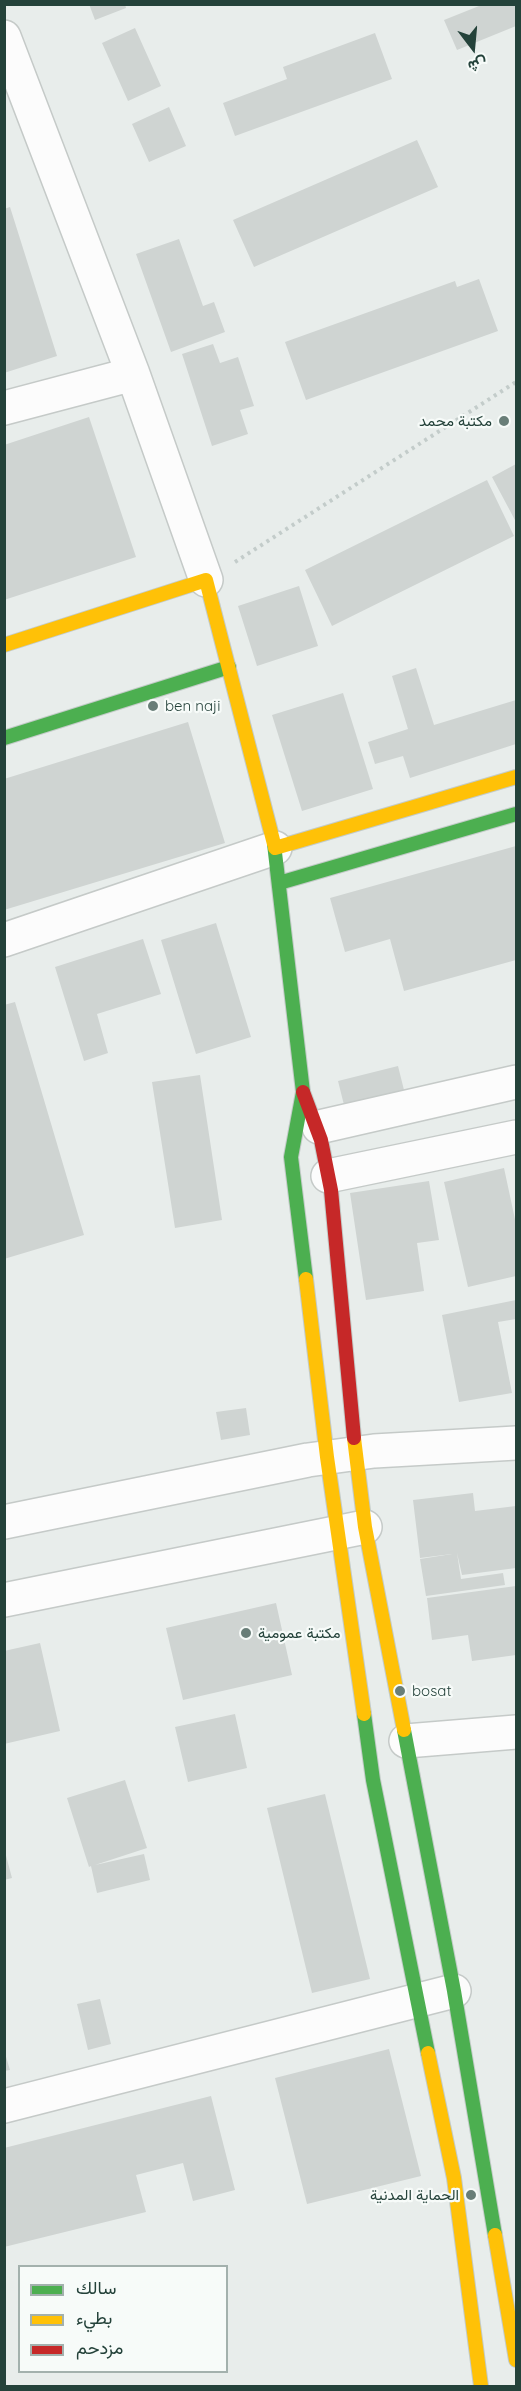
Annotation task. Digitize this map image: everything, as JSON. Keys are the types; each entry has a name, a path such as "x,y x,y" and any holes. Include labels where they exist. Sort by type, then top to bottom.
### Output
{"main road":[{"path":"4,645 206,580 274,848 303,1092 291,1157 341,1455 351,1530 373,1780 420,2000 456,2104 516,2360"},
{"path":"4,738 229,668"},
{"path":"274,848 516,777"},
{"path":"279,884 516,814"},
{"path":"303,1092 319,1127 328,1176 341,1455 351,1530 406,1741 454,1991 456,2104 454,2178 481,2386"}],"street":[{"path":"4,37 134,374 206,580"},
{"path":"4,408 134,374"},
{"path":"4,940 274,848"},
{"path":"319,1127 516,1082"},
{"path":"328,1176 516,1137"},
{"path":"4,1521 341,1455 516,1443"},
{"path":"4,1600 351,1530"},
{"path":"406,1741 516,1732"},
{"path":"4,2106 454,1991"}],"path":[{"path":"206,580 516,382"}],"building":[{"path":"89,4 125,4 126,8 95,20"},
{"path":"484,4 516,4 516,26 457,50 444,20"},
{"path":"135,28 161,86 128,101 102,43"},
{"path":"375,33 392,79 235,136 223,103 287,79 283,67"},
{"path":"169,107 186,146 149,162 132,124"},
{"path":"417,140 438,187 254,267 233,220"},
{"path":"10,207 57,356 4,373 4,209"},
{"path":"179,239 203,306 214,302 225,332 171,352 136,254"},
{"path":"479,279 498,331 306,400 285,342 455,281 457,287"},
{"path":"213,344 220,363 238,357 254,406 240,410 248,434 212,446 182,354"},
{"path":"89,417 136,557 4,600 4,445"},
{"path":"516,464 516,522 492,477"},
{"path":"487,480 514,536 332,626 305,570"},
{"path":"299,586 318,646 257,666 238,606"},
{"path":"416,668 434,725 516,700 516,744 410,778 403,756 375,764 368,742 408,729 392,676"},
{"path":"343,693 373,789 302,811 272,715"},
{"path":"188,722 225,843 4,910 4,779"},
{"path":"516,846 516,960 404,991 390,939 345,952 330,898"},
{"path":"216,923 251,1037 196,1054 161,940"},
{"path":"143,939 161,994 97,1014 108,1053 84,1061 55,967"},
{"path":"15,1002 84,1235 4,1259 4,1005"},
{"path":"398,1066 405,1094 345,1109 338,1081"},
{"path":"200,1075 222,1220 175,1228 152,1082"},
{"path":"504,1168 516,1224 516,1276 468,1287 444,1182"},
{"path":"429,1181 439,1240 417,1243 424,1291 366,1300 350,1193"},
{"path":"516,1300 516,1319 498,1322 512,1393 459,1402 442,1315"},
{"path":"246,1408 250,1435 221,1440 216,1412"},
{"path":"473,1493 475,1511 516,1506 516,1568 462,1575 457,1553 461,1579 503,1573 505,1585 426,1596 420,1559 452,1554 420,1558 413,1500"},
{"path":"516,1586 516,1655 472,1661 468,1635 432,1640 427,1598"},
{"path":"276,1603 292,1675 183,1700 166,1628"},
{"path":"40,1643 60,1731 4,1744 4,1651"},
{"path":"235,1714 247,1768 188,1782 175,1727"},
{"path":"125,1780 147,1848 95,1865 144,1854 150,1880 97,1893 91,1866 89,1867 67,1798"},
{"path":"325,1794 370,1979 312,1993 267,1808"},
{"path":"4,1848 12,1878 4,1880"},
{"path":"100,1999 111,2044 88,2050 77,2004"},
{"path":"389,2049 421,2176 307,2204 275,2078"},
{"path":"4,2050 10,2070 4,2071"},
{"path":"211,2096 235,2190 193,2201 183,2163 136,2175 146,2212 4,2247 4,2148"}],"traffic: fast":[{"path":"4,738 229,667"},
{"path":"279,883 516,814"},
{"path":"274,844 303,1092 291,1157 306,1279"},
{"path":"364,1714 373,1780 428,2053"},
{"path":"404,1730 454,1991 495,2235"}],"traffic: slow":[{"path":"4,645 206,580 274,844"},
{"path":"275,848 516,777"},
{"path":"306,1279 327,1457 364,1714"},
{"path":"354,1438 365,1527 404,1730"},
{"path":"428,2053 454,2178 481,2386"},
{"path":"495,2235 516,2360"}],"traffic: jam":[{"path":"303,1092 321,1140 331,1190 354,1438"}],"place":[{"name":"مكتبة محمد","path":"504,421"},
{"name":"ben naji","path":"153,706"},
{"name":"مكتبة عمومية","path":"246,1633"},
{"name":"bosat","path":"400,1691"},
{"name":"الحماية المدنية","path":"471,2195"}]}
